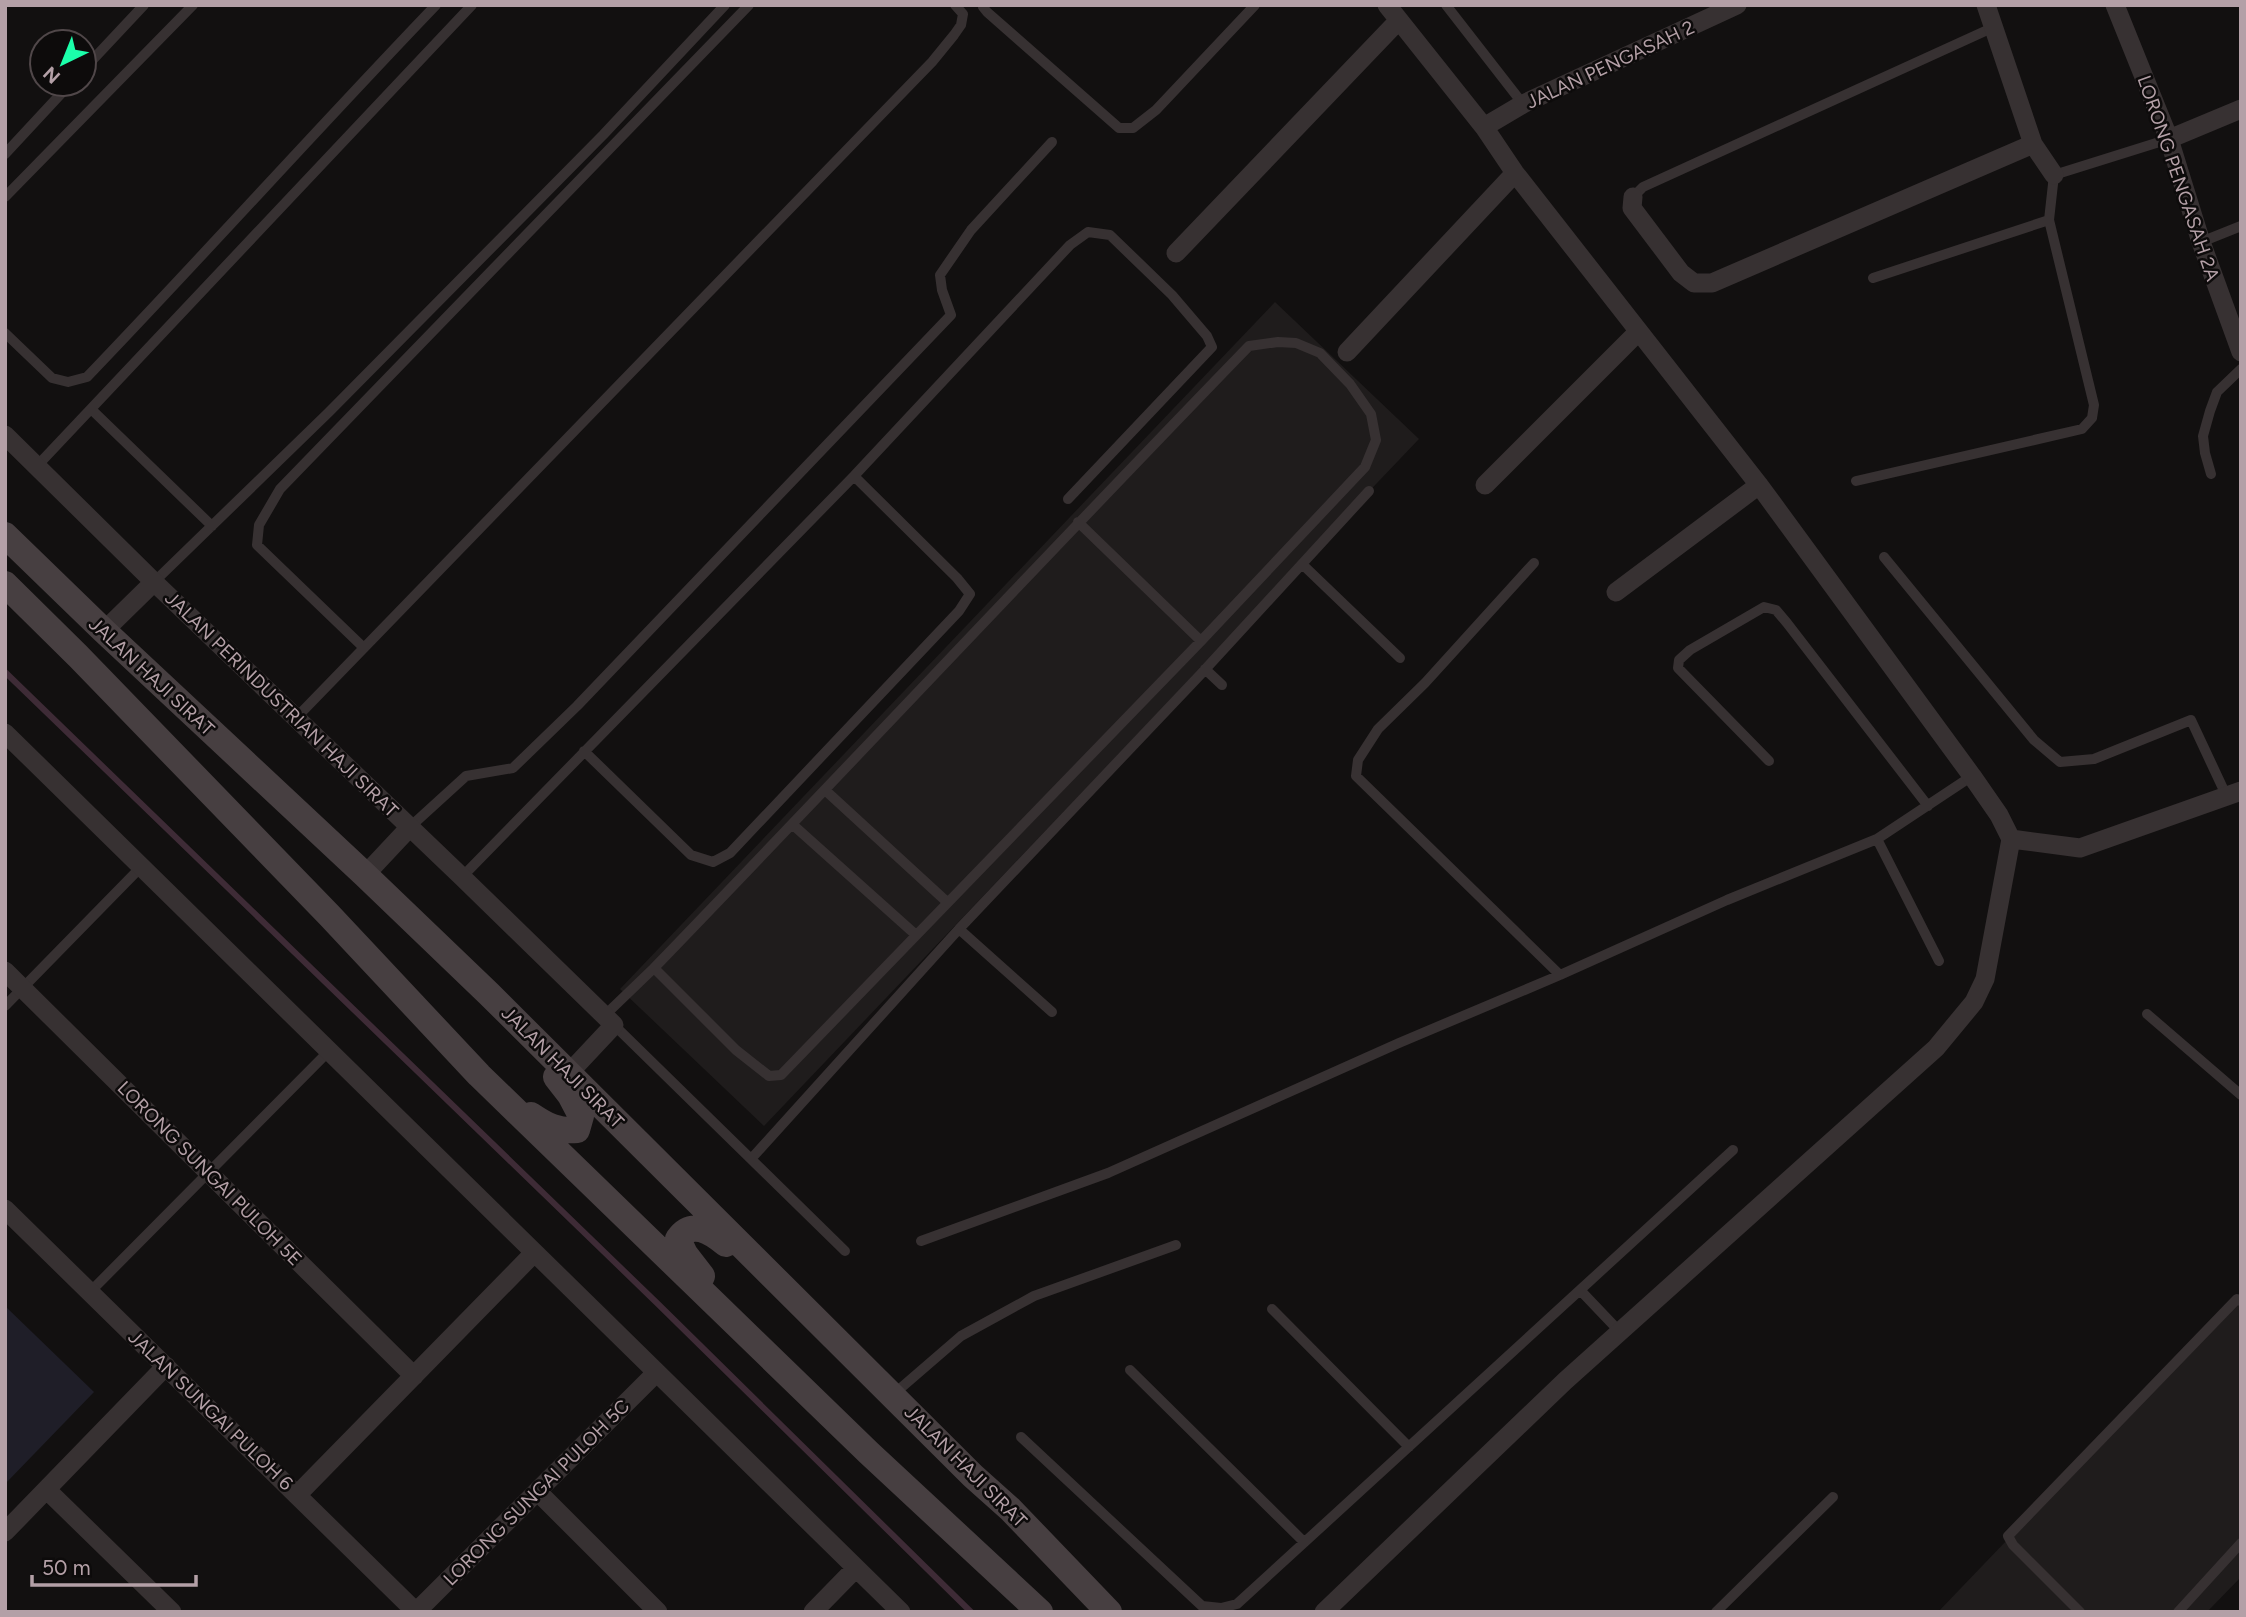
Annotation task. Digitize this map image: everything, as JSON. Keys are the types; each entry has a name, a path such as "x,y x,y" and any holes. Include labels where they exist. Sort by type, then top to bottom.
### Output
{"main road":[{"name":"JALAN HAJI SIRAT","path":"5,535 489,994 973,1476 1010,1509 1109,1612"},
{"name":"JALAN HAJI SIRAT","path":"5,584 320,905 479,1075 879,1462 1040,1612"},
{"path":"479,1075 547,1126 563,1132 577,1130 581,1116 570,1095 489,994"},
{"path":"760,1348 685,1254 678,1239 683,1232 700,1227 719,1238 796,1300"}],"street":[{"path":"1986,5 2033,144 2054,175"},
{"name":"JALAN PENGASAH 2","path":"1484,127 1523,104 1732,6"},
{"name":"LORONG PENGASAH 2A","path":"2116,6 2169,139 2201,242 2241,352"},
{"path":"1176,253 1393,13 1759,485 1972,776 1999,815 2011,839 1985,979 1974,1002 1936,1048 1565,1381 1324,1612"},
{"path":"2169,139 2241,108"},
{"path":"1633,197 1632,208 1681,273 1695,283 1712,283 2033,144"},
{"path":"1347,352 1515,173"},
{"path":"1485,485 1638,332"},
{"name":"JALAN PERINDUSTRIAN HAJI SIRAT","path":"5,435 153,582 609,1020"},
{"path":"1616,592 1759,485"},
{"name":"JALAN PERINDUSTRIAN HAJI SIRAT","path":"104,631 153,582"},
{"path":"5,733 901,1612"},
{"path":"2011,839 2080,848 2234,794"},
{"name":"JALAN PERINDUSTRIAN HAJI SIRAT","path":"365,875 410,827"},
{"name":"LORONG SUNGAI PULOH 5E","path":"5,971 414,1376"},
{"path":"569,1073 609,1020"},
{"name":"JALAN SUNGAI PULOH 6","path":"5,1209 416,1612"},
{"path":"297,1495 534,1253"},
{"path":"5,1532 166,1366"},
{"name":"LORONG SUNGAI PULOH 5C","path":"416,1612 656,1373"},
{"path":"47,1490 172,1612"},
{"path":"538,1492 658,1612"},
{"path":"813,1612 855,1569"}],"lane":[{"path":"98,54 144,5"},
{"path":"5,198 193,5"},
{"path":"5,333 52,378 68,382 87,377 192,268 336,108 436,5"},
{"path":"37,466 472,5"},
{"path":"153,582 329,412 574,165 725,5"},
{"path":"363,647 257,545 258,526 280,489 749,5"},
{"path":"296,718 932,62 961,25 963,14 955,5"},
{"path":"984,5 983,8 987,12 1119,128 1133,128 1156,110 1255,5"},
{"path":"1446,5 1523,104"},
{"path":"1633,197 1643,187 1994,27"},
{"path":"5,154 58,98"},
{"path":"1856,481 2082,429 2092,418 2094,405 2049,220 2054,175 2169,139"},
{"path":"410,827 467,776 513,768 577,706 951,315 940,275 971,230 1052,142"},
{"path":"1873,278 2049,220"},
{"path":"2201,242 2241,226"},
{"path":"462,877 854,476 1070,245 1088,232 1110,235 1172,295 1207,336 1212,347 1068,499"},
{"path":"653,968 736,1050 769,1076 780,1075 1201,641 1365,467 1376,440 1371,414 1350,384 1320,353 1296,343 1278,342 1249,346 653,968 609,1020 845,1251"},
{"path":"2211,474 2203,436 2217,392 2241,369"},
{"path":"91,409 212,526"},
{"path":"584,751 691,855 713,862 730,853 959,611 970,594 854,476"},
{"path":"751,1159 959,929 1369,491"},
{"path":"1078,522 1201,641"},
{"path":"1884,558 2034,740 2060,762 2094,759 2191,720 2234,794"},
{"path":"1534,563 1425,683 1378,729 1358,760 1356,776 1560,975"},
{"path":"1301,564 1400,658"},
{"path":"1769,761 1678,668 1679,660 1690,650 1764,607 1776,610 1928,806"},
{"path":"1205,669 1222,685"},
{"path":"921,1241 1108,1173 1399,1042 1560,975 1727,900 1877,839 1972,776"},
{"path":"825,790 947,902"},
{"path":"792,824 916,935"},
{"path":"1877,839 1939,961"},
{"path":"5,1006 141,867"},
{"path":"959,929 1052,1012"},
{"path":"2147,1014 2241,1095"},
{"path":"90,1292 329,1051"},
{"path":"1021,1437 1202,1606 1221,1608 1237,1604 1733,1150"},
{"path":"893,1395 961,1336 1022,1303 1175,1245"},
{"path":"1580,1290 1620,1332"},
{"path":"2080,1612 2013,1545 2008,1536 2237,1299 2241,1301"},
{"path":"1272,1309 1409,1447"},
{"path":"1130,1370 1304,1542"},
{"path":"1716,1612 1833,1497"},
{"path":"2178,1612 2241,1543"}],"shaded area":[{"path":"1275,302 1419,439 764,1126 620,989"},
{"path":"2241,1296 2241,1577 2207,1612 1938,1612"},
{"path":"5,1306 94,1392 5,1484"}],"waterway":[{"path":"5,672 658,1304 971,1612"}]}
